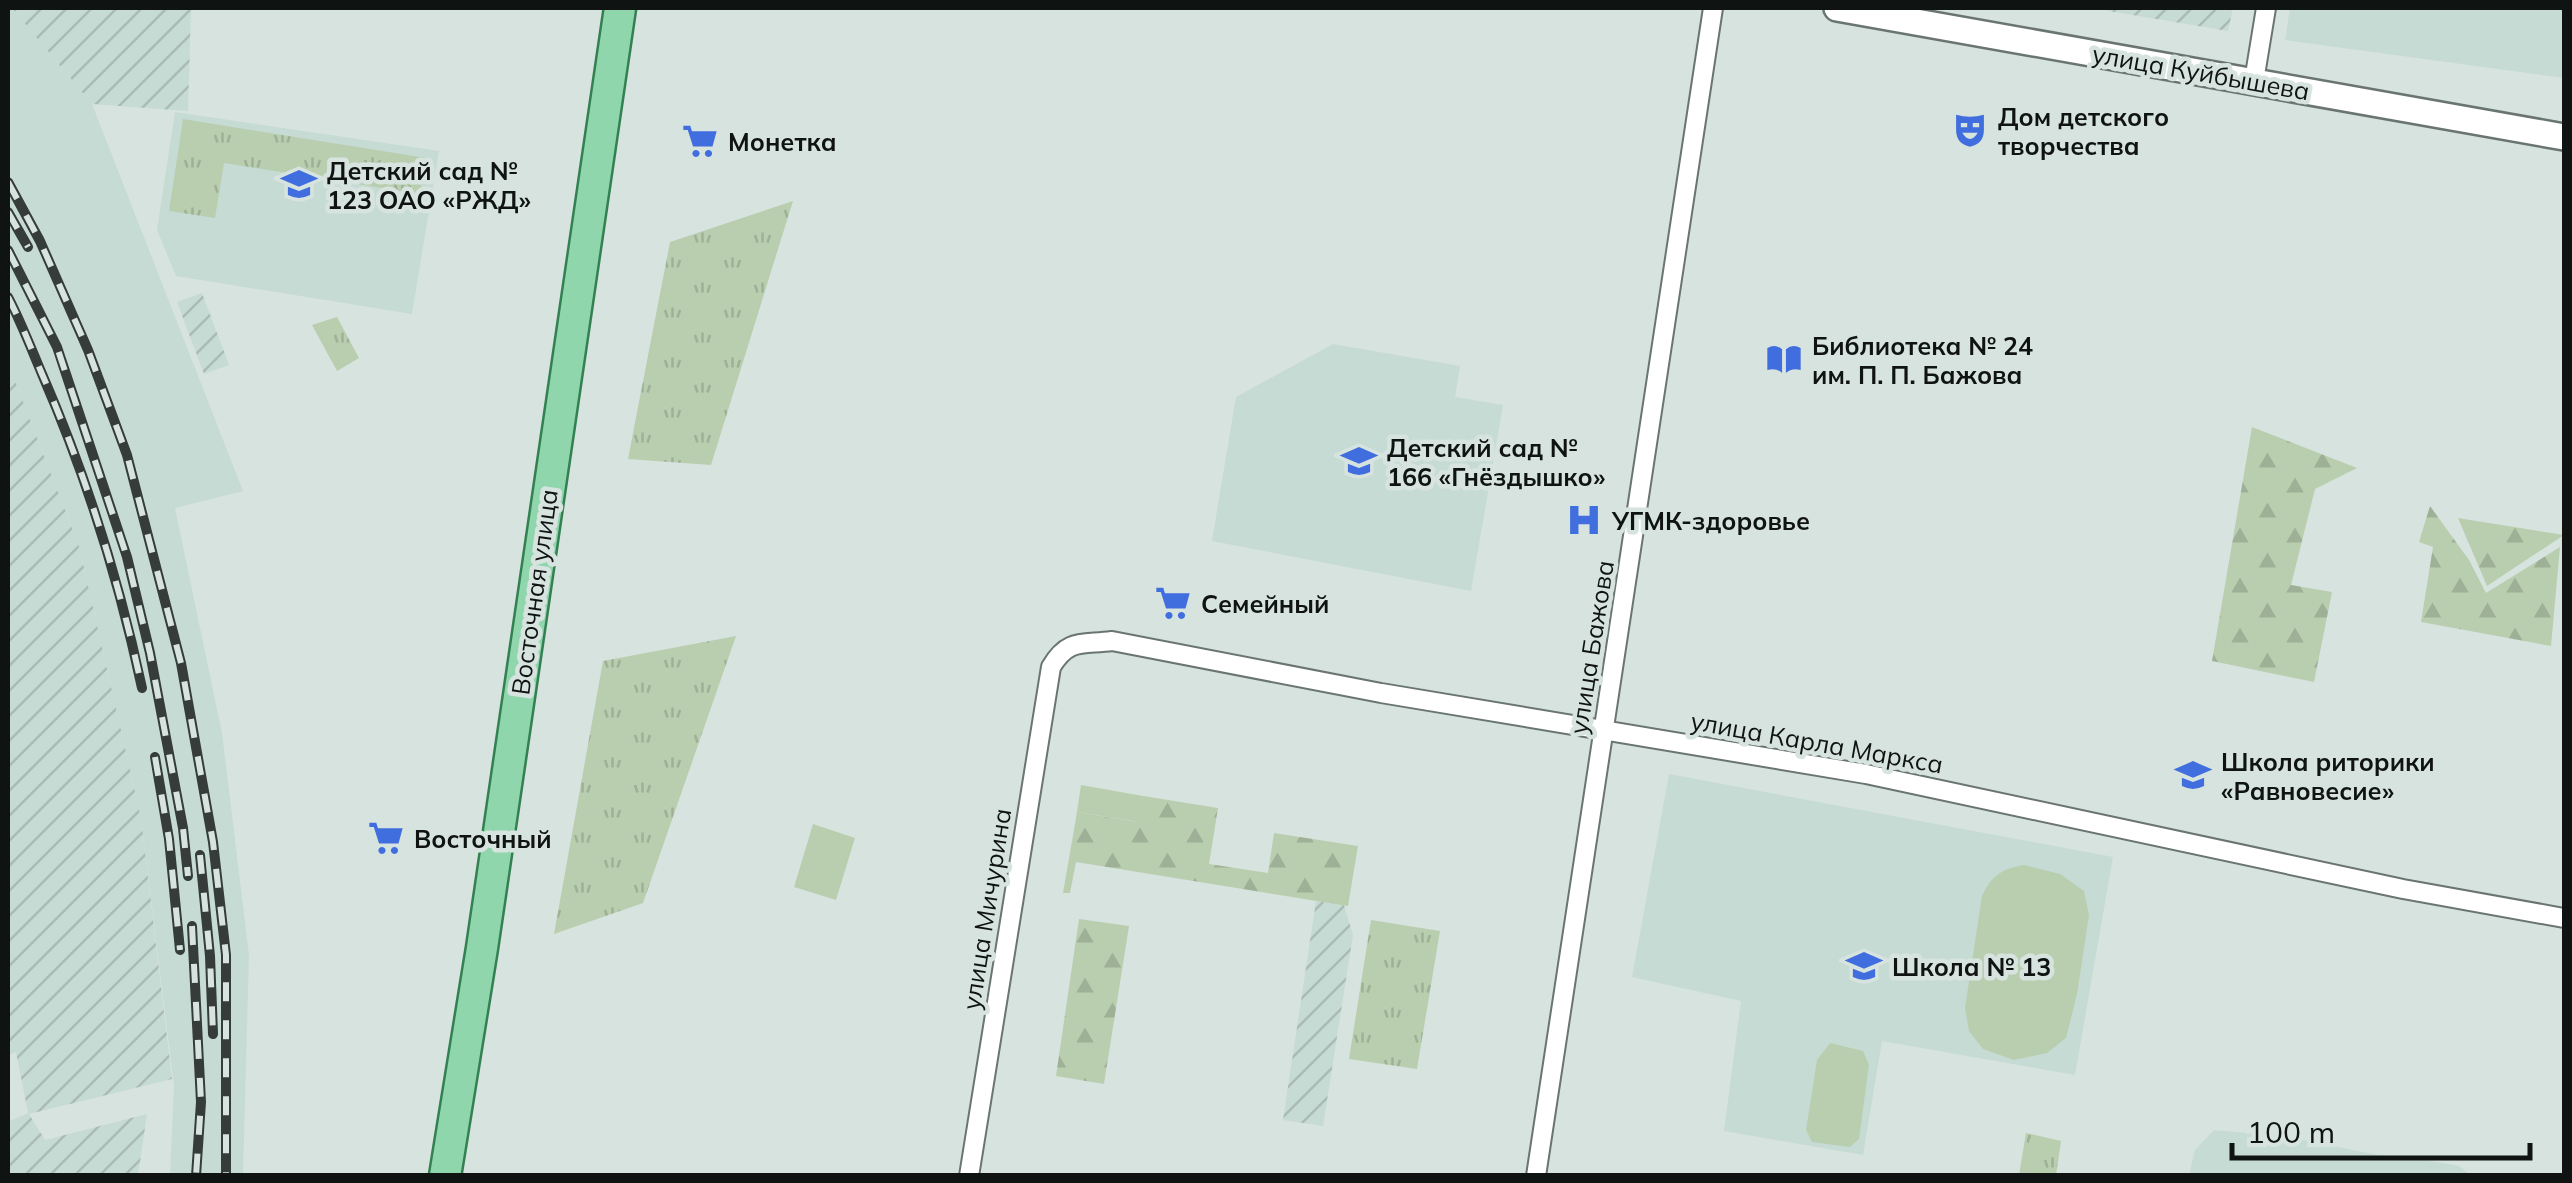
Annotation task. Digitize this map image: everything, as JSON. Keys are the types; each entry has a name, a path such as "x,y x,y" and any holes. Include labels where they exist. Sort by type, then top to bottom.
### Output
{"main road":[{"name":"Восточная улица","path":"445,1176 620,8"},
{"name":"улица Куйбышева","path":"1837,8 2564,137"}],"street":[{"name":"улица Бажова","path":"1536,1176 1713,8"},
{"path":"2254,81 2266,8"},
{"name":"улица Карла Маркса","path":"1059,652 1071,644 1112,641 1381,693 1866,774 2386,885 2564,918"},
{"name":"улица Мичурина","path":"969,1176 1051,666 1059,652"}],"shaded area":[{"path":"8,8 12,8 92,104 243,491 175,508 222,733 249,955 243,1175 170,1175 174,1086 141,818 79,546 8,363"},
{"path":"12,8 191,8 188,111 92,104"},
{"path":"2091,8 2233,8 2228,31"},
{"path":"2290,8 2564,8 2564,78 2285,40"},
{"name":"Детский сад № 123 ОАО «РЖД»","path":"175,112 439,151 412,314 176,276 157,230"},
{"path":"202,293 229,365 204,374 177,302"},
{"name":"Детский сад № 166 «Гнёздышко»","path":"1333,344 1460,366 1455,397 1503,405 1471,591 1212,541 1236,397"},
{"path":"8,363 79,546 141,818 172,1079 29,1114 45,1140 147,1114 138,1175 8,1175 8,1122 28,1113 16,1052 8,1055"},
{"name":"Школа № 13","path":"1669,774 2113,857 2075,1075 1882,1041 1863,1155 1724,1131 1741,1001 1632,977"},
{"path":"1316,901 1344,905 1353,935 1323,1126 1283,1120"},
{"path":"2214,1130 2288,1137 2459,1166 2471,1175 2189,1175 2195,1150"}],"green space":[{"path":"183,119 426,158 420,194 224,163 215,218 169,211"},
{"path":"793,201 711,465 628,459 670,242"},
{"path":"337,317 359,358 337,371 312,325"},
{"path":"2252,427 2357,468 2315,489 2291,585 2332,592 2314,682 2212,661"},
{"path":"2430,506 2469,560 2486,593 2560,547 2551,646 2421,622 2433,547 2419,542"},
{"path":"2458,518 2564,535 2487,586"},
{"path":"736,636 643,903 554,934 603,661"},
{"path":"1081,785 1143,796 1139,822 1077,812"},
{"path":"1143,796 1218,808 1209,864 1268,873 1274,833 1358,846 1348,906 1076,862 1070,893 1063,893 1077,812 1138,822"},
{"path":"813,824 855,838 836,900 794,887"},
{"path":"2024,865 2060,874 2084,891 2089,915 2066,1038 2047,1053 2014,1060 1983,1049 1969,1031 1965,1008 1982,896 1998,874"},
{"path":"1079,919 1129,926 1104,1084 1056,1076"},
{"path":"1371,920 1440,931 1417,1069 1349,1059"},
{"path":"1830,1043 1863,1051 1869,1065 1859,1139 1850,1147 1812,1142 1806,1130 1817,1060"},
{"path":"2026,1133 2061,1141 2056,1175 2019,1175"}],"railway":[{"path":"8,182 40,241 88,350 127,455 181,663 213,842 226,955 226,1176"},
{"path":"8,212 28,247"},
{"path":"8,250 57,347 127,557 150,653 183,828 188,876"},
{"path":"8,297 87,489 112,568 142,688"},
{"path":"155,757 169,839 180,950"},
{"path":"200,855 213,1034"},
{"path":"192,926 201,1102 196,1176"}],"place":[{"name":"Дом детского творчества","path":"1970,130"},
{"name":"Монетка","path":"700,141"},
{"name":"Детский сад № 123 ОАО «РЖД»","path":"299,184"},
{"name":"Библиотека № 24 им. П. П. Бажова","path":"1784,359"},
{"name":"Детский сад № 166 «Гнёздышко»","path":"1359,461"},
{"name":"УГМК-здоровье","path":"1584,520"},
{"name":"Семейный","path":"1173,603"},
{"name":"Школа риторики «Равновесие»","path":"2193,775"},
{"name":"Восточный","path":"386,838"},
{"name":"Школа № 13","path":"1864,966"}]}
